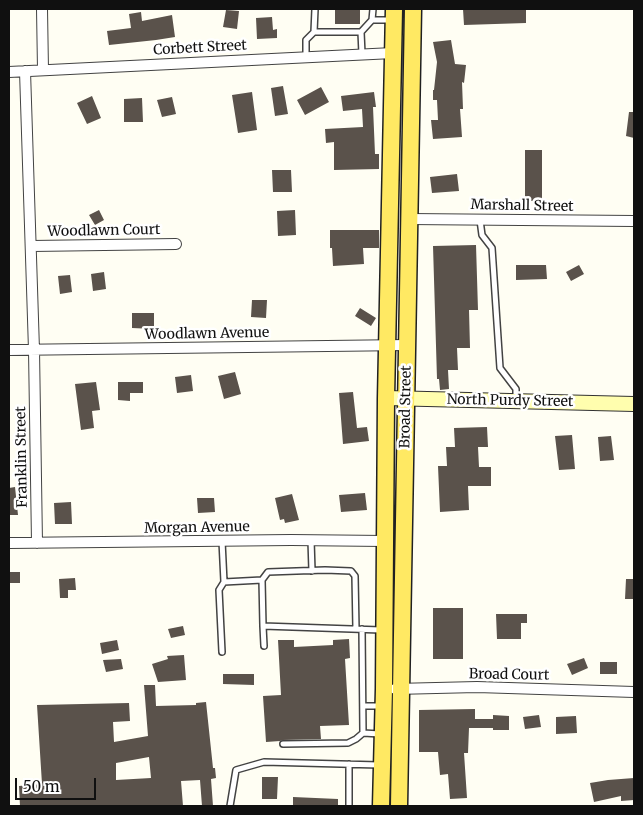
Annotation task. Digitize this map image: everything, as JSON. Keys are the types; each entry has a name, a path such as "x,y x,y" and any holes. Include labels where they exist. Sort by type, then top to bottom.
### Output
{"main road":[{"name":"Broad Street","path":"399,806 413,9"},
{"name":"Broad Street","path":"381,806 384,689 386,398 394,14"}],"street":[{"path":"42,9 43,70"},
{"name":"Corbett Street","path":"9,72 393,53"},
{"name":"Franklin Street","path":"26,71 32,246 36,543"},
{"name":"Marshall Street","path":"409,219 634,221"},
{"name":"Woodlawn Court","path":"32,246 176,244"},
{"name":"Woodlawn Avenue","path":"9,350 407,345"},
{"name":"North Purdy Street","path":"386,398 634,404"},
{"name":"Morgan Avenue","path":"9,543 385,541"},
{"name":"Broad Court","path":"384,689 477,687 634,692"}],"lane":[{"path":"306,57 306,40 314,32 315,9"},
{"path":"372,20 373,9"},
{"path":"362,54 361,32 372,20 394,14"},
{"path":"314,32 361,32"},
{"path":"480,219 482,235 492,248 500,368 516,389 516,401"},
{"path":"311,540 312,571"},
{"path":"222,541 224,582 219,590 222,652"},
{"path":"264,646 262,580 268,572 351,571 355,576 356,629"},
{"path":"224,582 262,580"},
{"path":"263,626 384,630"},
{"path":"362,629 364,733"},
{"path":"363,706 383,706"},
{"path":"284,744 348,743 364,733 382,734"},
{"path":"230,806 236,770 264,762 382,765"},
{"path":"349,806 350,764"}],"building":[{"path":"335,9 360,9 360,24 335,24"},
{"path":"463,9 526,9 526,23 464,25"},
{"path":"226,10 239,11 237,29 223,27"},
{"path":"141,12 142,21 172,15 175,37 109,45 107,31 131,28 129,14"},
{"path":"272,17 273,30 277,29 277,38 257,39 256,18"},
{"path":"451,40 455,64 466,65 464,83 462,82 463,109 460,109 462,137 433,139 431,120 438,120 437,100 433,100 437,62 433,42"},
{"path":"283,86 288,114 275,116 271,88"},
{"path":"321,87 329,102 305,115 297,100"},
{"path":"252,92 257,130 238,133 232,95"},
{"path":"374,92 376,107 373,107 375,154 379,154 379,169 334,170 334,142 326,143 325,129 363,127 362,109 343,111 341,96"},
{"path":"92,96 101,118 87,124 77,103"},
{"path":"172,97 176,114 162,117 157,100"},
{"path":"142,98 143,122 124,122 124,99"},
{"path":"629,112 634,112 634,138 626,136"},
{"path":"525,150 542,150 542,201 525,201"},
{"path":"272,170 291,170 292,192 273,192"},
{"path":"457,174 459,191 432,193 430,177"},
{"path":"99,210 104,220 95,225 89,215"},
{"path":"295,210 296,235 278,236 277,211"},
{"path":"330,230 379,230 379,248 363,248 364,264 333,266"},
{"path":"476,245 478,310 469,310 470,348 457,348 458,370 448,370 449,389 440,390 439,379 437,379 433,246"},
{"path":"516,265 546,265 547,279 516,280"},
{"path":"579,265 584,274 571,281 566,272"},
{"path":"104,272 106,289 93,291 91,274"},
{"path":"70,275 72,292 60,294 58,276"},
{"path":"252,300 267,300 266,318 251,317"},
{"path":"360,308 376,318 371,326 355,316"},
{"path":"132,313 154,313 154,329 132,328"},
{"path":"235,372 241,394 224,399 218,376"},
{"path":"191,375 193,391 177,393 175,377"},
{"path":"96,382 100,410 92,411 94,428 81,430 75,384"},
{"path":"118,382 143,382 143,393 130,393 130,401 118,400"},
{"path":"353,392 357,428 367,427 369,441 343,444 339,393"},
{"path":"487,427 488,447 478,447 479,467 491,467 491,486 468,486 469,510 440,512 438,466 447,466 446,447 455,447 454,428"},
{"path":"572,435 575,469 559,470 555,436"},
{"path":"611,436 614,460 600,461 598,437"},
{"path":"15,487 18,515 9,515 9,488"},
{"path":"365,493 367,510 341,512 339,495"},
{"path":"292,494 299,520 285,523 284,519 280,520 275,498"},
{"path":"197,498 214,498 215,512 198,513"},
{"path":"71,502 72,524 55,524 54,503"},
{"path":"9,572 20,572 20,583 9,583"},
{"path":"75,578 76,590 68,590 68,598 60,598 59,579"},
{"path":"626,579 634,579 634,599 625,599"},
{"path":"433,608 463,608 463,659 433,659"},
{"path":"496,614 527,614 527,623 521,623 521,639 497,639"},
{"path":"183,626 185,635 171,638 168,629"},
{"path":"349,639 350,658 345,659 349,725 320,726 321,739 266,742 263,696 281,695 278,640 294,640 294,647 333,645 333,640"},
{"path":"117,640 119,650 102,654 100,643"},
{"path":"184,655 186,680 158,682 152,664 168,659 167,656"},
{"path":"584,658 588,668 572,675 567,664"},
{"path":"121,659 123,669 106,672 103,660"},
{"path":"600,662 617,662 617,674 600,674"},
{"path":"223,674 254,674 254,685 223,684"},
{"path":"144,685 155,685 156,706 196,705 196,703 206,702 213,768 215,768 216,778 211,779 213,806 202,806 200,780 181,781 183,806 20,806 19,786 42,784 37,705 129,703 130,721 113,722 114,742 148,736","holes":["149,757 151,778 116,780 116,763"]},
{"path":"475,709 475,719 493,719 493,715 509,716 509,730 469,728 468,753 464,753 467,798 450,799 448,774 440,775 438,752 419,752 419,710"},
{"path":"539,715 541,727 525,729 523,717"},
{"path":"576,716 577,733 556,734 556,717"},
{"path":"262,777 278,777 277,799 262,799"},
{"path":"634,778 634,800 621,801 621,796 594,802 590,783"},
{"path":"293,797 338,799 338,806 293,806"}]}
